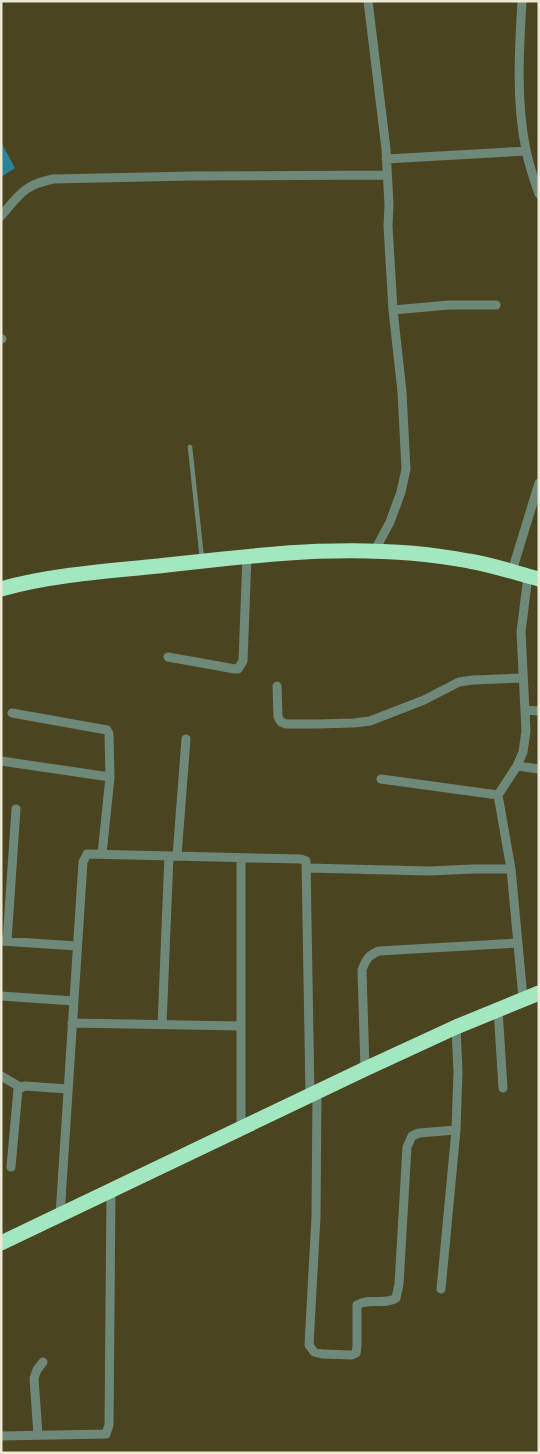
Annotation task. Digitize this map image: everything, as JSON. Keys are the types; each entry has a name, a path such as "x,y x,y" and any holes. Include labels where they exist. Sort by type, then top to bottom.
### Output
{"highway":[{"path":"1,589 72,575 247,556 336,550 446,557 512,571 533,578"},
{"path":"1,1243 365,1069 456,1027 539,992"}],"street":[{"path":"368,1 386,159 393,310 402,392 406,469 401,492 390,522 374,552"},
{"path":"522,1 519,58 520,100 526,151 539,194"},
{"path":"386,159 526,151"},
{"path":"1,216 24,190 36,182 53,178 387,175"},
{"path":"393,310 449,305 496,305"},
{"path":"512,571 539,483"},
{"path":"168,658 235,669 241,665 243,661 247,556"},
{"path":"523,998 511,869 498,795 517,766 523,752 526,731 521,632 533,578"},
{"path":"277,686 278,717 281,722 286,724 354,723 370,720 424,700 460,682 523,678"},
{"path":"525,710 539,710"},
{"path":"12,713 107,730 109,734 110,777 102,854"},
{"path":"162,1025 173,856 186,740"},
{"path":"1,761 110,777"},
{"path":"517,766 539,769"},
{"path":"381,780 498,795"},
{"path":"16,809 4,941 77,946"},
{"path":"60,1214 83,862 87,854 301,859 306,861 316,1216 309,1345 314,1352 352,1355 356,1353 358,1346 357,1305 362,1302 391,1301 396,1298 399,1284 407,1147 412,1136 419,1133 456,1130"},
{"path":"241,858 241,1129"},
{"path":"307,868 429,871 511,869"},
{"path":"365,1069 362,970 365,960 369,955 379,950 518,943"},
{"path":"1,996 74,1001"},
{"path":"498,1009 503,1088"},
{"path":"72,1024 241,1026"},
{"path":"441,1289 456,1130 458,1072 456,1027"},
{"path":"1,1076 20,1087 68,1089"},
{"path":"11,1167 16,1096 20,1087"},
{"path":"1,1436 106,1434 110,1425 111,1191"},
{"path":"38,1435 34,1378 43,1362"}],"lane":[{"path":"190,448 202,561"}],"water":[{"path":"1,142 15,168 1,177"}]}
